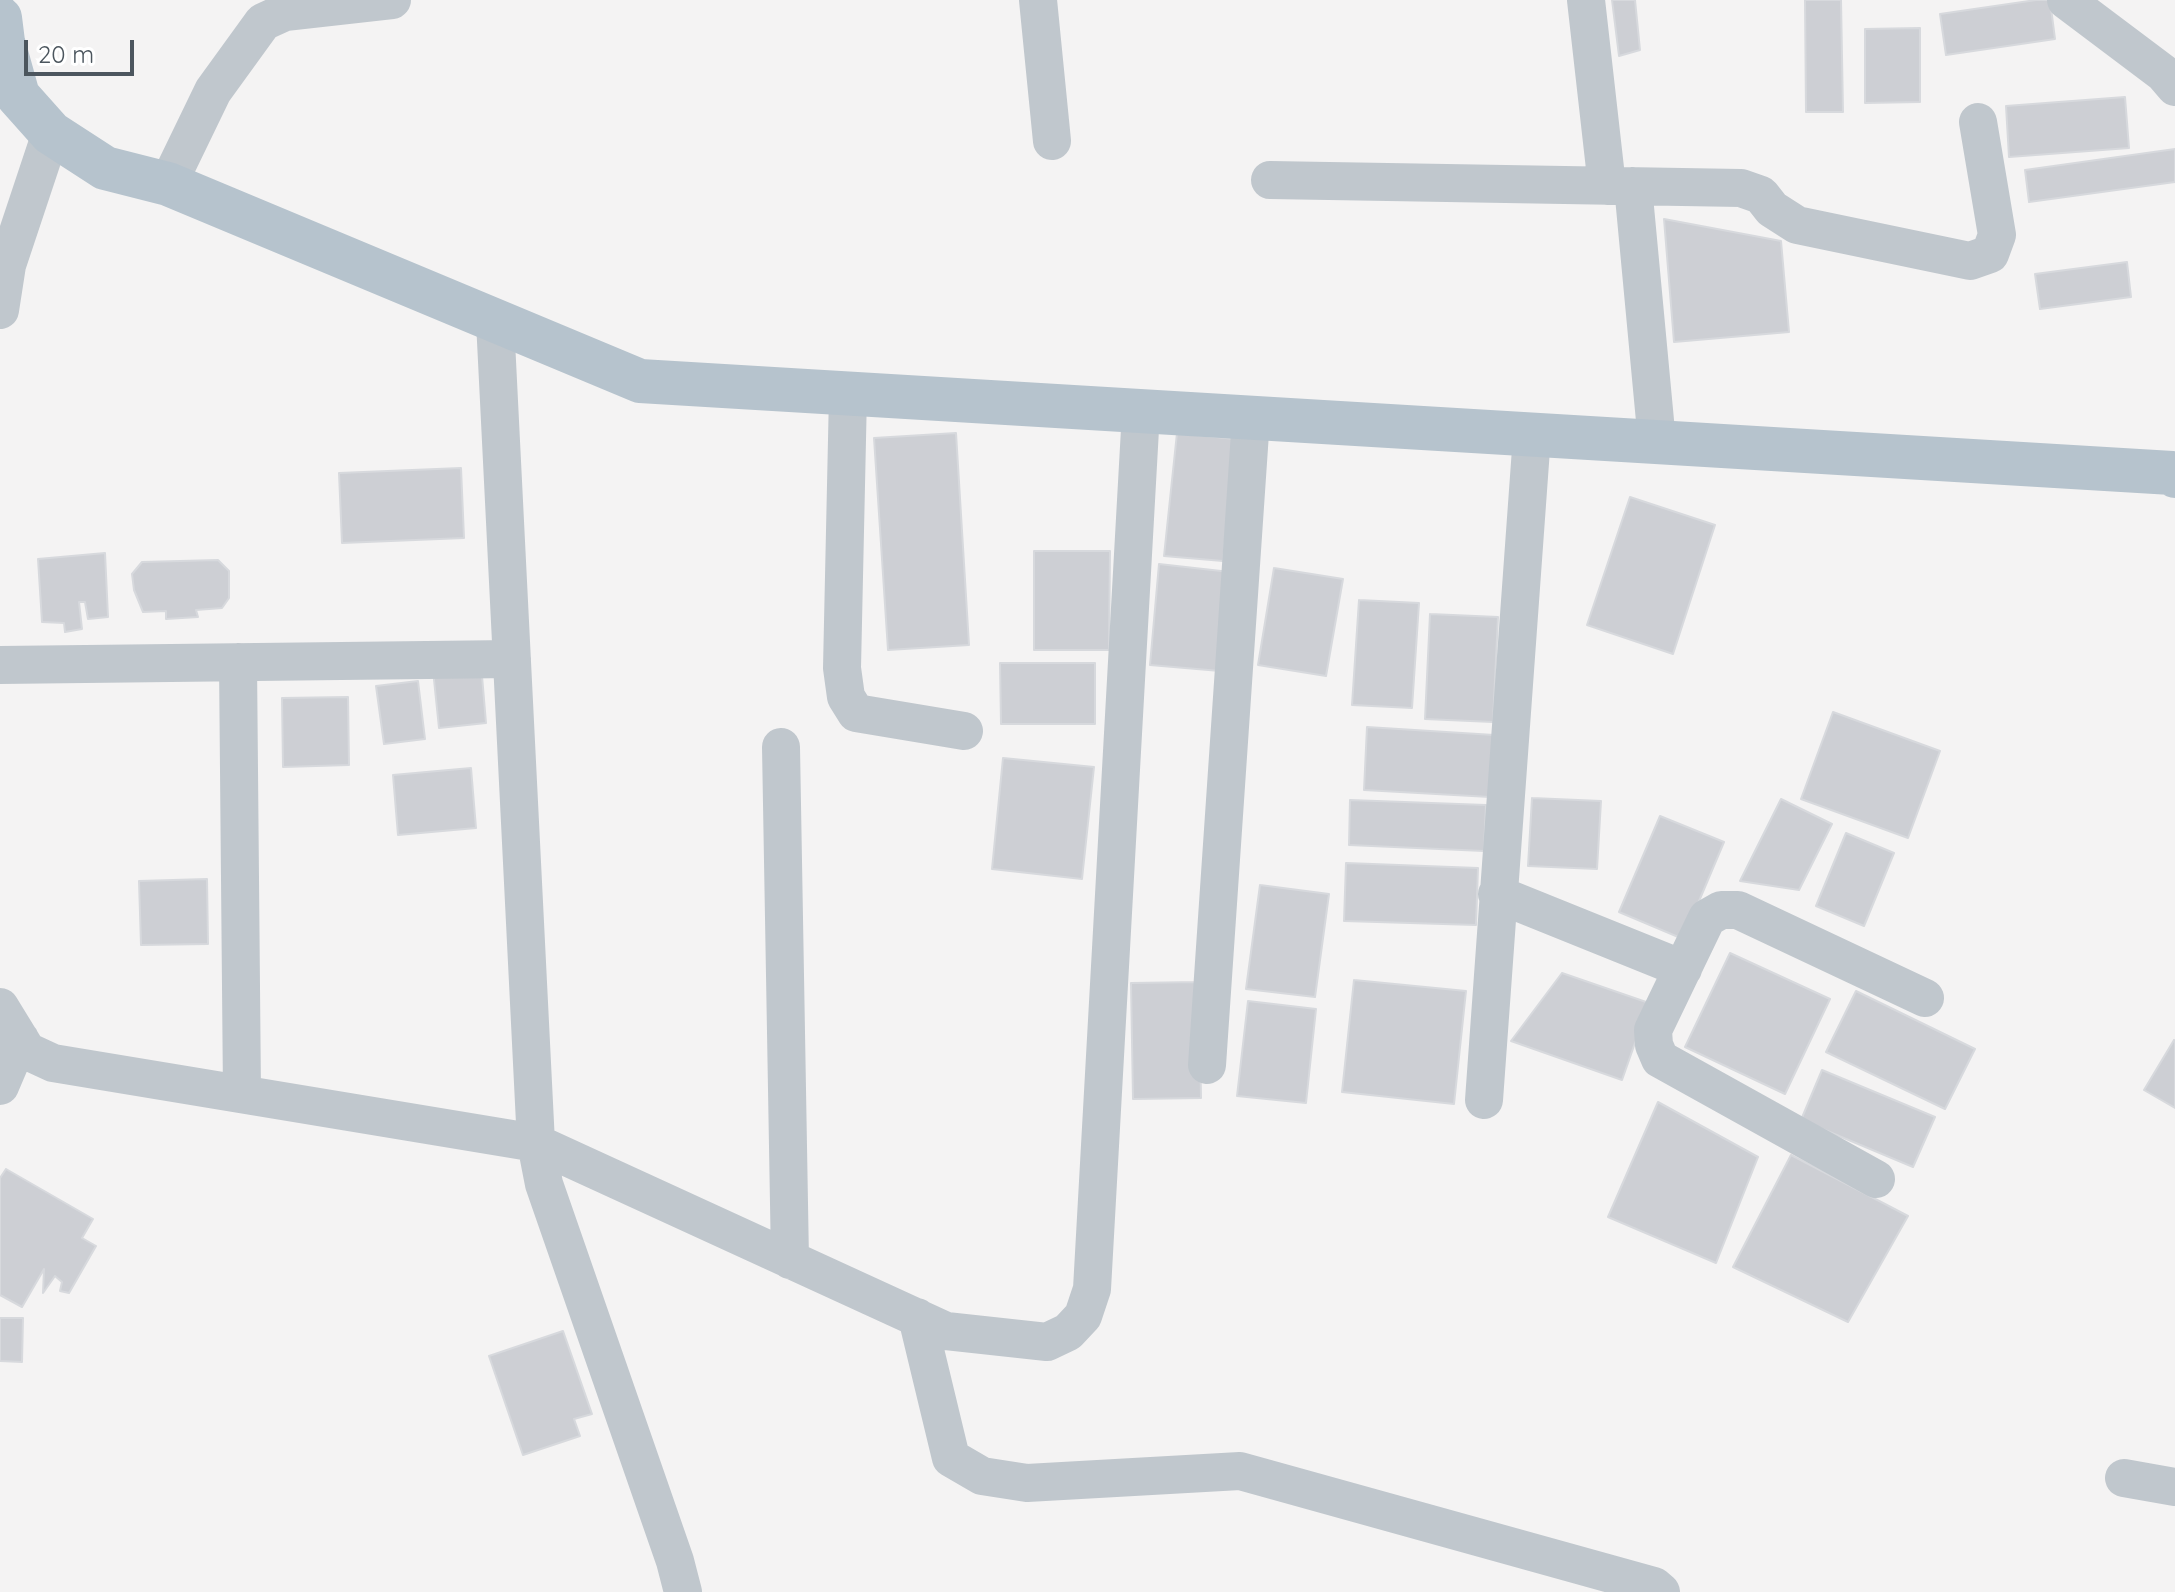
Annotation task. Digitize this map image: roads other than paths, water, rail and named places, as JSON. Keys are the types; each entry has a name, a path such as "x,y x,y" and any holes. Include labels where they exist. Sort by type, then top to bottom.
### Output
{"main road":[{"path":"0,18 3,42 18,96 51,133 105,168 168,184 640,381 2172,473 2175,476"}],"street":[{"path":"168,184 213,91 257,11 285,12 392,0"},
{"path":"1038,0 1052,141"},
{"path":"1586,0 1620,186 1657,442"},
{"path":"2066,0 2163,73 2175,87"},
{"path":"1270,180 1741,188 1761,195 1772,209 1797,225 1970,261 1990,254 1997,235 1978,122"},
{"path":"1,303 7,265 51,133"},
{"path":"495,321 536,1143 544,1184 675,1561 683,1592"},
{"path":"848,394 842,668 846,697 856,713 964,731"},
{"path":"0,1007 27,1051 53,1063 536,1143 946,1331 1047,1342 1068,1332 1083,1316 1092,1289 1141,411"},
{"path":"1207,1065 1251,418"},
{"path":"1484,1100 1532,435"},
{"path":"0,665 512,659"},
{"path":"238,662 242,1094"},
{"path":"781,747 790,1260"},
{"path":"1497,894 1683,969"},
{"path":"1876,1179 1660,1059 1654,1045 1653,1030 1707,918 1721,910 1738,910 1925,998"},
{"path":"0,1086 20,1039"},
{"path":"917,1317 951,1458 982,1476 1027,1483 1240,1471 1654,1586 1661,1592"},
{"path":"2124,1478 2175,1487"}]}
